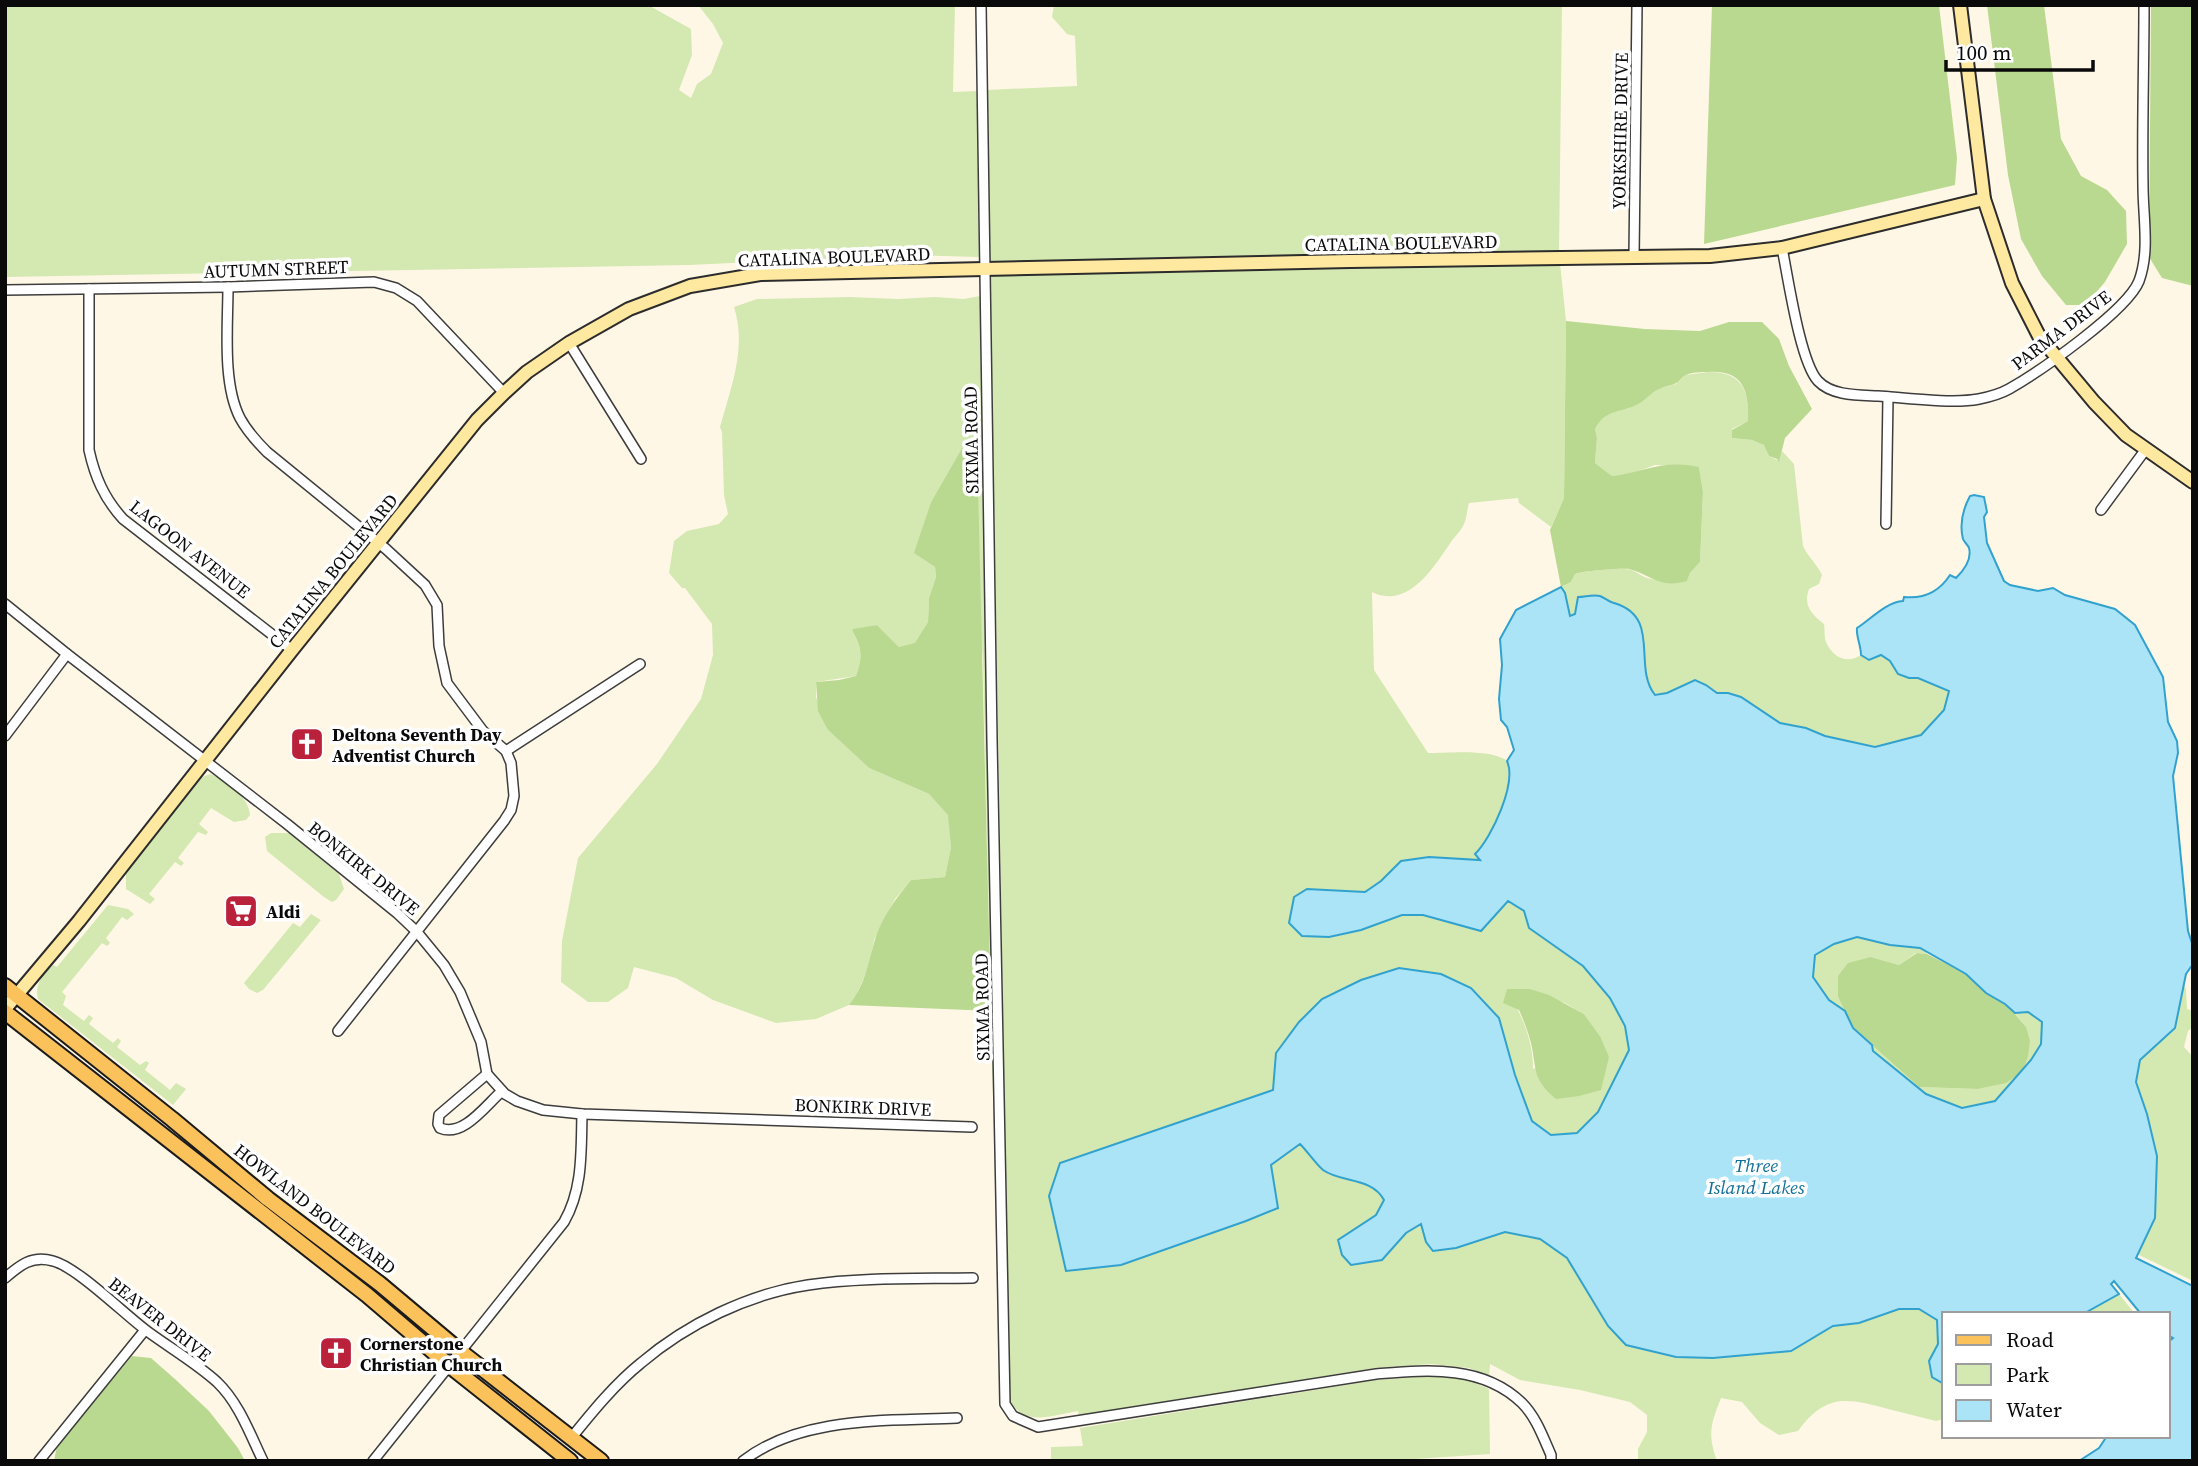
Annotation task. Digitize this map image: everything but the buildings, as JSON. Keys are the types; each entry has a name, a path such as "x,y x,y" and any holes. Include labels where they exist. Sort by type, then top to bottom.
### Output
{"main road":[{"name":"HOWLAND BOULEVARD","path":"5,986 268,1199 380,1284 461,1352 601,1461"},
{"name":"HOWLAND BOULEVARD","path":"5,1011 367,1295 560,1458"}],"street":[{"name":"SIXMA ROAD","path":"982,5 1005,1404 1013,1416 1038,1427 1376,1374 1431,1370 1467,1373 1502,1388 1522,1402 1534,1418 1551,1455 1551,1461"},
{"name":"YORKSHIRE DRIVE","path":"1634,257 1637,5"},
{"path":"1960,5 1984,199 2012,283 2039,336 2094,402 2126,435 2193,482"},
{"name":"PARMA DRIVE","path":"1782,248 1802,343 1810,368 1818,381 1825,386 1848,394 1964,401 2008,389 2057,358 2125,302 2138,283 2142,270 2145,247 2144,5"},
{"name":"CATALINA BOULEVARD","path":"5,1011 477,420 527,372 611,317 643,302 690,286 760,274 1710,256 1782,248 1984,199"},
{"name":"AUTUMN STREET","path":"5,290 374,282 396,288 416,301 504,393"},
{"path":"228,287 229,381 240,417 253,438 267,452 425,585 437,605 439,646 447,683 483,731 506,751 513,776 514,796 511,810 338,1031"},
{"name":"LAGOON AVENUE","path":"89,289 89,450 95,476 111,506 123,519 292,650"},
{"path":"569,343 640,459"},
{"path":"1886,524 1888,397"},
{"path":"2101,510 2146,449"},
{"name":"BONKIRK DRIVE","path":"5,604 397,913 417,932 444,965 460,992 481,1042 487,1074 502,1091 517,1101 543,1110 582,1114 972,1127"},
{"path":"5,736 66,654"},
{"path":"506,751 640,664"},
{"path":"487,1074 439,1115 440,1128 450,1132 463,1128 502,1091"},
{"path":"373,1461 564,1222 574,1205 581,1170 582,1114"},
{"name":"BEAVER DRIVE","path":"5,1278 23,1262 36,1259 53,1261 69,1268 145,1330 217,1383 238,1409 262,1461"},
{"path":"572,1437 640,1363 676,1337 725,1310 763,1296 818,1284 973,1278"},
{"path":"39,1461 145,1330"},
{"path":"743,1461 794,1434 842,1423 957,1418"}],"green space":[{"path":"5,5 648,5 691,29 692,55 679,90 691,98 697,84 711,74 723,43 698,5 955,5 953,92 977,91 979,257 906,255 689,265 5,277"},
{"path":"1054,5 1562,5 1559,252 989,264 987,90 1077,86 1075,36 1067,34 1052,17"},
{"path":"1712,5 1939,5 1957,158 1955,185 1704,244"},
{"path":"1987,5 2044,5 2061,139 2081,176 2107,190 2126,211 2127,244 2105,282 2085,305 2066,305 2042,276 2021,239 2008,175"},
{"path":"2151,5 2193,5 2193,286 2162,278 2149,257"},
{"path":"1560,263 1566,321 1564,498 1551,527 1519,503 1518,498 1469,503 1461,529 1419,583 1397,595 1385,596 1372,592 1374,670 1428,753 1482,753 1509,762 1509,788 1502,808 1487,839 1476,854 1513,899 1576,958 1611,996 1632,1038 1619,1125 1359,1181 1380,1193 1384,1201 1423,1211 1942,1314 1942,1420 1936,1421 1861,1402 1838,1402 1818,1410 1798,1431 1779,1435 1760,1423 1742,1402 1721,1398 1712,1429 1712,1443 1717,1461 1638,1461 1638,1449 1647,1432 1647,1415 1630,1402 1520,1380 1490,1364 1489,1377 1469,1368 1431,1364 1375,1368 1079,1416 1078,1411 1050,1417 1032,1417 1024,1415 1010,1402 990,275","holes":["1507,989 1530,989 1584,1014 1600,1036 1533,1069 1531,1047 1525,1027"]},
{"path":"980,296 999,1363 983,659 962,448 931,502 915,553 935,567 936,577 929,598 928,622 915,644 899,647 877,625 852,630 860,653 856,676 816,682 816,697 828,730 869,768 929,794 949,815 951,847 945,877 911,880 895,899 874,940 870,963 856,996 849,1005 816,1019 776,1023 713,1000 676,978 634,967 628,988 608,1002 588,1002 561,982 562,941 578,858 657,764 701,699 713,655 712,624 685,588 669,573 674,541 687,531 719,524 728,514 724,495 720,427 733,382 738,352 738,322 734,307 757,299 964,299"},
{"path":"1566,321 1700,331 1729,322 1762,322 1779,339 1789,366 1812,409 1785,438 1779,462 1769,456 1764,445 1752,440 1732,438 1732,430 1748,421 1745,391 1742,384 1729,374 1688,374 1678,382 1655,391 1640,403 1610,414 1600,422 1595,429 1595,463 1612,476 1665,465 1699,467 1703,492 1700,562 1687,581 1662,582 1629,569 1619,569 1575,574 1571,582 1561,587 1550,530 1564,498"},
{"path":"1709,372 1730,375 1742,385 1745,392 1748,421 1732,429 1732,438 1752,440 1765,445 1769,456 1779,461 1782,451 1794,464 1803,546 1822,575 1819,584 1809,589 1807,600 1812,613 1824,624 1825,640 1829,648 1836,656 1846,659 1861,655 1869,660 1881,654 1889,660 1898,674 1951,688 1942,730 1898,749 1868,747 1780,723 1741,697 1717,693 1695,680 1667,693 1655,695 1645,678 1645,652 1578,605 1571,617 1561,587 1571,582 1575,574 1627,569 1652,579 1687,581 1700,562 1703,492 1699,467 1655,465 1630,474 1612,476 1595,463 1595,429 1610,413 1629,408 1658,389 1676,384 1685,375"},
{"path":"977,447 991,1011 849,1005 862,983 880,926 900,894 911,880 945,877 951,847 948,815 929,794 869,768 828,730 818,711 816,682 856,676 860,652 853,629 877,625 899,647 915,643 928,622 929,598 936,577 935,567 914,553 931,502 962,448"},
{"path":"210,774 236,790 246,802 250,815 246,820 234,822 211,808 199,824 208,832 206,835 198,832 178,858 184,863 181,866 175,862 149,894 155,899 150,904 126,889 126,872 200,778"},
{"path":"271,833 289,833 339,874 344,889 336,900 332,902 324,897 267,851 265,837"},
{"path":"108,905 128,909 134,914 127,920 122,917 106,938 110,943 107,946 102,943 62,992 66,996 63,1005 84,1021 89,1015 93,1018 89,1024 113,1043 118,1038 121,1041 117,1047 140,1065 146,1061 149,1063 145,1070 170,1090 176,1083 186,1089 173,1105 38,999 38,984 43,976 53,965 57,967"},
{"path":"311,914 321,920 263,990 257,993 249,989 244,983 293,923 300,927"},
{"path":"1842,929 1917,940 1927,954 1916,953 1899,965 1871,957 1838,997 1845,1011 1831,1001 1817,997 1801,958"},
{"path":"1917,953 1927,954 1966,974 2016,1015 2026,1027 2030,1041 2023,1071 2006,1083 1977,1089 1919,1087 1853,1028 1838,997 1838,976 1848,963 1871,957 1899,965"},
{"path":"2181,981 2186,989 2187,1009 2193,1011 2193,1027 2188,1031 2184,1047 2193,1057 2193,1281 2137,1254 2113,1094"},
{"path":"1507,989 1530,989 1549,995 1584,1014 1600,1036 1609,1057 1601,1090 1556,1099 1548,1092 1539,1080 1531,1043 1519,1010 1503,1003"},
{"path":"2036,1012 2066,1028 1989,1110 1971,1118 1875,1067 1872,1045 1919,1087 1977,1089 2026,1027 2015,1013"},
{"path":"2119,1294 2133,1312 2087,1312"},
{"path":"132,1356 151,1358 176,1380 209,1411 245,1461 54,1461 57,1446"},
{"path":"1431,1376 1466,1379 1489,1389 1490,1454 1385,1461 1051,1461 1051,1447 1083,1446 1080,1428 1376,1380"}],"water":[{"name":"Three Island Lakes","path":"1970,496 1984,497 1987,543 2004,581 2010,585 2038,591 2053,588 2065,595 2115,609 2135,625 2163,677 2168,722 2177,741 2178,753 2173,776 2193,964 2186,974 2175,1028 2140,1060 2136,1082 2157,1156 2155,1218 2136,1258 2193,1286 2193,1461 2079,1461 2099,1448 2106,1438 2170,1438 2170,1340 2173,1338 2170,1336 2170,1312 2139,1312 2114,1281 2111,1284 2119,1294 2087,1312 1942,1312 1942,1383 1932,1377 1929,1361 1938,1344 1937,1320 1919,1309 1899,1309 1859,1323 1833,1326 1791,1351 1713,1358 1676,1357 1626,1345 1608,1326 1567,1258 1540,1239 1505,1232 1456,1248 1433,1251 1426,1242 1421,1224 1406,1233 1382,1260 1351,1265 1342,1255 1338,1240 1376,1215 1384,1200 1372,1187 1323,1170 1300,1144 1271,1165 1278,1208 1121,1265 1066,1271 1049,1196 1060,1163 1273,1090 1276,1053 1299,1022 1322,999 1361,980 1399,968 1441,974 1471,988 1499,1018 1515,1075 1532,1121 1551,1135 1577,1133 1598,1112 1629,1050 1625,1026 1610,998 1583,966 1529,928 1524,911 1508,901 1481,931 1423,915 1402,915 1361,930 1329,937 1302,936 1289,923 1294,897 1307,889 1365,892 1381,881 1401,861 1429,857 1480,860 1475,854 1489,835 1506,796 1509,782 1507,761 1514,750 1507,727 1501,720 1500,639 1516,610 1561,587 1570,616 1575,614 1578,597 1595,595 1629,610 1637,619 1642,631 1649,683 1655,695 1667,693 1695,680 1717,693 1741,697 1780,723 1806,728 1825,736 1875,747 1921,735 1944,710 1949,691 1918,678 1898,674 1890,661 1881,655 1869,660 1861,655 1857,628 1885,608 1903,601 1904,597 1918,597 1930,593 1941,586 1950,575 1956,578 1959,575 1969,556 1969,548 1963,539 1961,527","holes":["1857,937 1890,945 1920,948 1966,974 1986,993 2015,1013 2028,1012 2042,1022 2041,1044 2031,1060 1995,1101 1962,1108 1926,1094 1873,1051 1872,1045 1853,1028 1845,1011 1829,1000 1813,977 1815,955 1834,944"]}],"place":[{"name":"Deltona Seventh Day Adventist Church","path":"307,744"},
{"name":"Aldi","path":"241,911"},
{"name":"Cornerstone Christian Church","path":"336,1353"}]}
